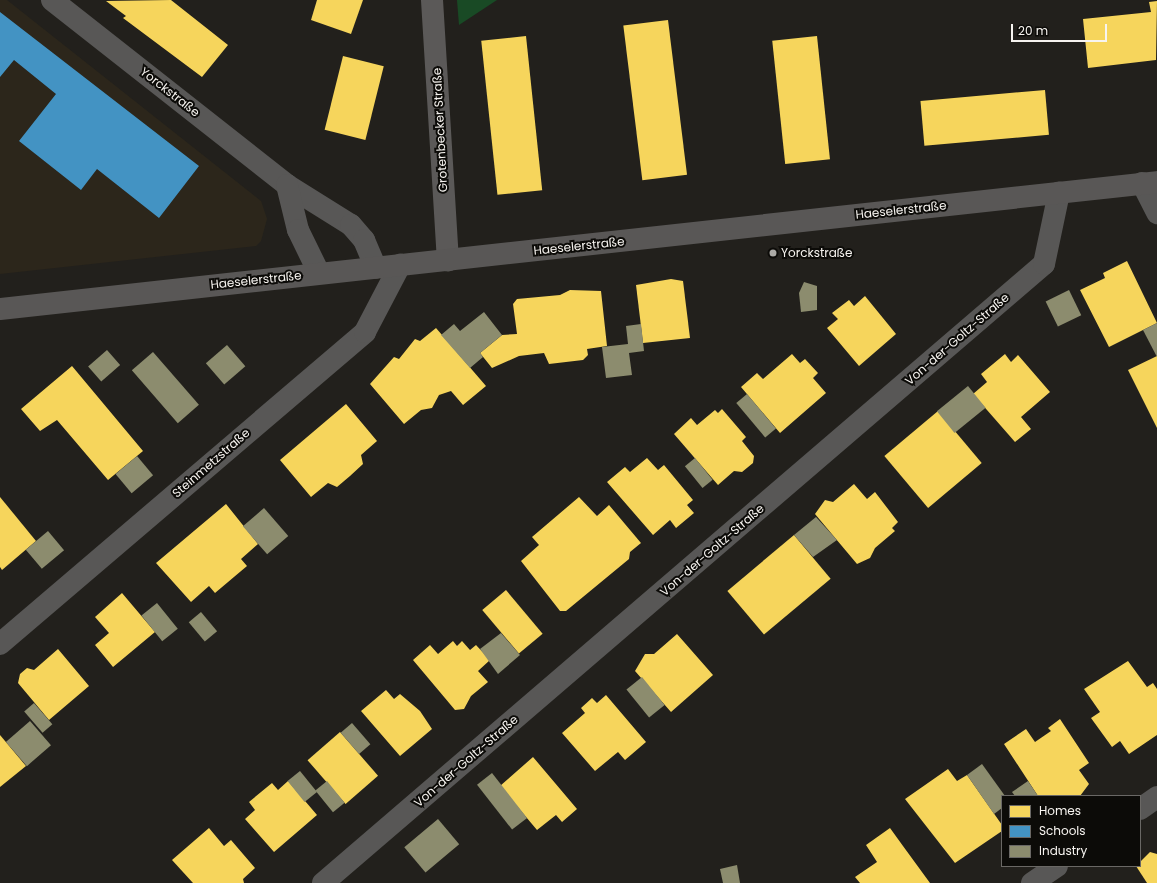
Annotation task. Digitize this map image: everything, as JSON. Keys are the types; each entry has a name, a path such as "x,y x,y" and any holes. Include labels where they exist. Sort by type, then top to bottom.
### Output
{"main road":[{"name":"Grotenbecker Straße","path":"432,0 448,261"},
{"name":"Haeselerstraße","path":"0,309 319,273 448,261 1149,182"}],"street":[{"name":"Yorckstraße","path":"52,0 287,185 351,225 364,240 376,268"},
{"path":"1149,182 1157,213"},
{"path":"287,185 298,230 319,273"},
{"name":"Von-der-Goltz-Straße","path":"323,883 1044,264 1059,193"},
{"name":"Steinmetzstraße","path":"0,644 365,332 400,265"},
{"path":"1141,808 1157,797"},
{"path":"1032,883 1056,867"}],"shaded area":[{"path":"0,0 7,0 261,201 267,219 261,241 256,246 0,274"}],"green space":[{"path":"457,0 497,0 459,25"}],"building: Homes":[{"path":"171,0 228,45 202,77 123,18 126,16 106,1"},
{"path":"317,0 363,0 351,34 311,20"},
{"path":"1157,1 1156,60 1088,68 1083,19 1151,12 1149,2"},
{"path":"668,20 687,175 642,180 623,25"},
{"path":"526,36 542,190 497,195 481,41"},
{"path":"817,36 830,159 785,164 772,41"},
{"path":"343,56 384,66 365,140 325,130"},
{"path":"1045,90 1049,135 924,146 920,101"},
{"path":"1127,261 1157,323 1109,347 1080,290 1105,278 1103,273"},
{"path":"671,279 683,281 690,338 643,343 636,285"},
{"path":"570,290 601,291 607,346 587,349 588,355 583,360 549,364 544,353 519,356 492,368 480,353 502,335 517,334 513,304 517,299 560,295"},
{"path":"865,296 896,334 859,366 827,328 838,319 832,313 849,300 854,306"},
{"path":"436,328 486,386 463,405 451,391 439,395 432,408 421,410 404,424 370,384 394,357 399,359 415,339 420,341"},
{"path":"792,354 800,363 805,359 818,373 813,378 826,393 780,433 741,387 757,373 763,379"},
{"path":"1005,354 1011,362 1018,355 1050,392 1021,417 1031,429 1015,442 973,394 987,382 981,374"},
{"path":"1157,356 1157,428 1128,370"},
{"path":"72,366 143,451 108,480 57,420 40,431 21,409"},
{"path":"346,404 377,441 361,455 363,464 350,476 337,487 328,483 311,497 280,460"},
{"path":"722,409 746,437 742,441 754,456 753,463 742,472 734,471 718,485 674,434 691,418 697,425 715,410 718,413"},
{"path":"938,411 982,463 928,508 884,456"},
{"path":"647,458 658,470 664,465 693,500 687,505 694,513 676,528 670,520 653,535 607,482 625,467 630,472"},
{"path":"854,484 867,499 875,492 898,522 892,528 895,531 875,548 870,558 857,564 815,514 825,500 833,502"},
{"path":"0,497 36,541 2,570 0,567"},
{"path":"579,497 597,516 609,505 641,543 630,552 629,559 566,611 560,611 521,561 539,545 532,537"},
{"path":"226,504 258,544 241,559 247,566 215,593 209,586 191,602 156,563"},
{"path":"794,535 831,579 764,635 727,591"},
{"path":"506,590 543,634 519,654 482,610"},
{"path":"122,593 155,632 113,667 95,645 109,633 95,617"},
{"path":"677,634 713,675 671,712 635,671 645,654 654,654"},
{"path":"453,641 457,646 462,641 470,650 476,645 490,660 478,671 488,682 471,696 464,709 455,710 413,660 430,645 438,654"},
{"path":"58,649 89,686 49,720 18,683 20,674 27,668 34,670"},
{"path":"1128,661 1147,687 1153,683 1157,689 1157,735 1129,754 1120,741 1112,747 1091,718 1100,712 1084,689"},
{"path":"386,690 394,699 400,694 420,711 432,729 400,756 361,711"},
{"path":"606,695 646,742 625,760 618,752 595,771 562,733 585,713 581,708 592,698 597,703"},
{"path":"1060,719 1089,763 1079,770 1089,784 1081,795 1037,795 1004,744 1026,729 1035,742 1051,731 1048,728"},
{"path":"340,732 378,776 346,804 308,760"},
{"path":"0,735 26,766 0,787"},
{"path":"533,757 577,809 562,822 556,815 537,830 500,786"},
{"path":"948,769 957,781 967,775 1001,824 1001,832 955,863 905,799"},
{"path":"288,781 317,815 274,852 245,819 255,810 249,802 272,783 278,790"},
{"path":"209,828 224,846 231,840 255,868 243,879 244,883 193,883 172,860"},
{"path":"890,828 930,883 860,883 855,877 877,862 866,845"},
{"path":"1150,852 1157,854 1157,883 1147,883 1137,867 1141,867 1141,861"}],"building: Schools":[{"path":"0,12 199,166 159,218 97,169 81,190 19,141 56,94 14,60 0,77"}],"building: Industry":[{"path":"804,282 817,286 817,310 801,312 799,293"},
{"path":"1069,290 1081,315 1058,327 1046,301"},
{"path":"484,312 502,335 480,353 483,357 470,368 441,335 454,324 460,331"},
{"path":"1157,323 1157,357 1143,330"},
{"path":"641,324 644,351 629,353 632,375 606,378 602,347 628,344 626,326"},
{"path":"227,345 245,366 224,385 206,363"},
{"path":"107,350 120,365 101,381 88,366"},
{"path":"153,352 199,405 178,423 132,370"},
{"path":"968,386 986,408 955,433 937,411"},
{"path":"747,394 776,428 765,437 736,403"},
{"path":"137,456 153,475 132,493 116,474"},
{"path":"695,458 713,480 703,488 685,466"},
{"path":"264,508 288,536 267,554 243,526"},
{"path":"816,517 837,540 813,557 794,535"},
{"path":"48,531 64,550 42,569 26,550"},
{"path":"157,603 178,629 162,641 141,616"},
{"path":"201,612 217,631 205,641 189,622"},
{"path":"501,633 520,655 498,674 480,649"},
{"path":"642,677 665,705 649,718 626,690"},
{"path":"34,703 52,724 43,733 24,712"},
{"path":"30,721 51,745 27,766 6,742"},
{"path":"352,723 370,744 359,754 341,733"},
{"path":"982,764 1004,795 1001,795 1001,809 994,814 967,775"},
{"path":"300,771 317,792 305,802 288,781"},
{"path":"492,773 527,818 512,830 477,785"},
{"path":"327,781 345,803 333,812 315,790"},
{"path":"1028,781 1037,795 1014,795 1012,792"},
{"path":"438,819 459,844 426,873 404,847"},
{"path":"737,865 740,883 723,883 720,869"}],"place":[{"name":"Yorckstraße","path":"773,253"}]}
